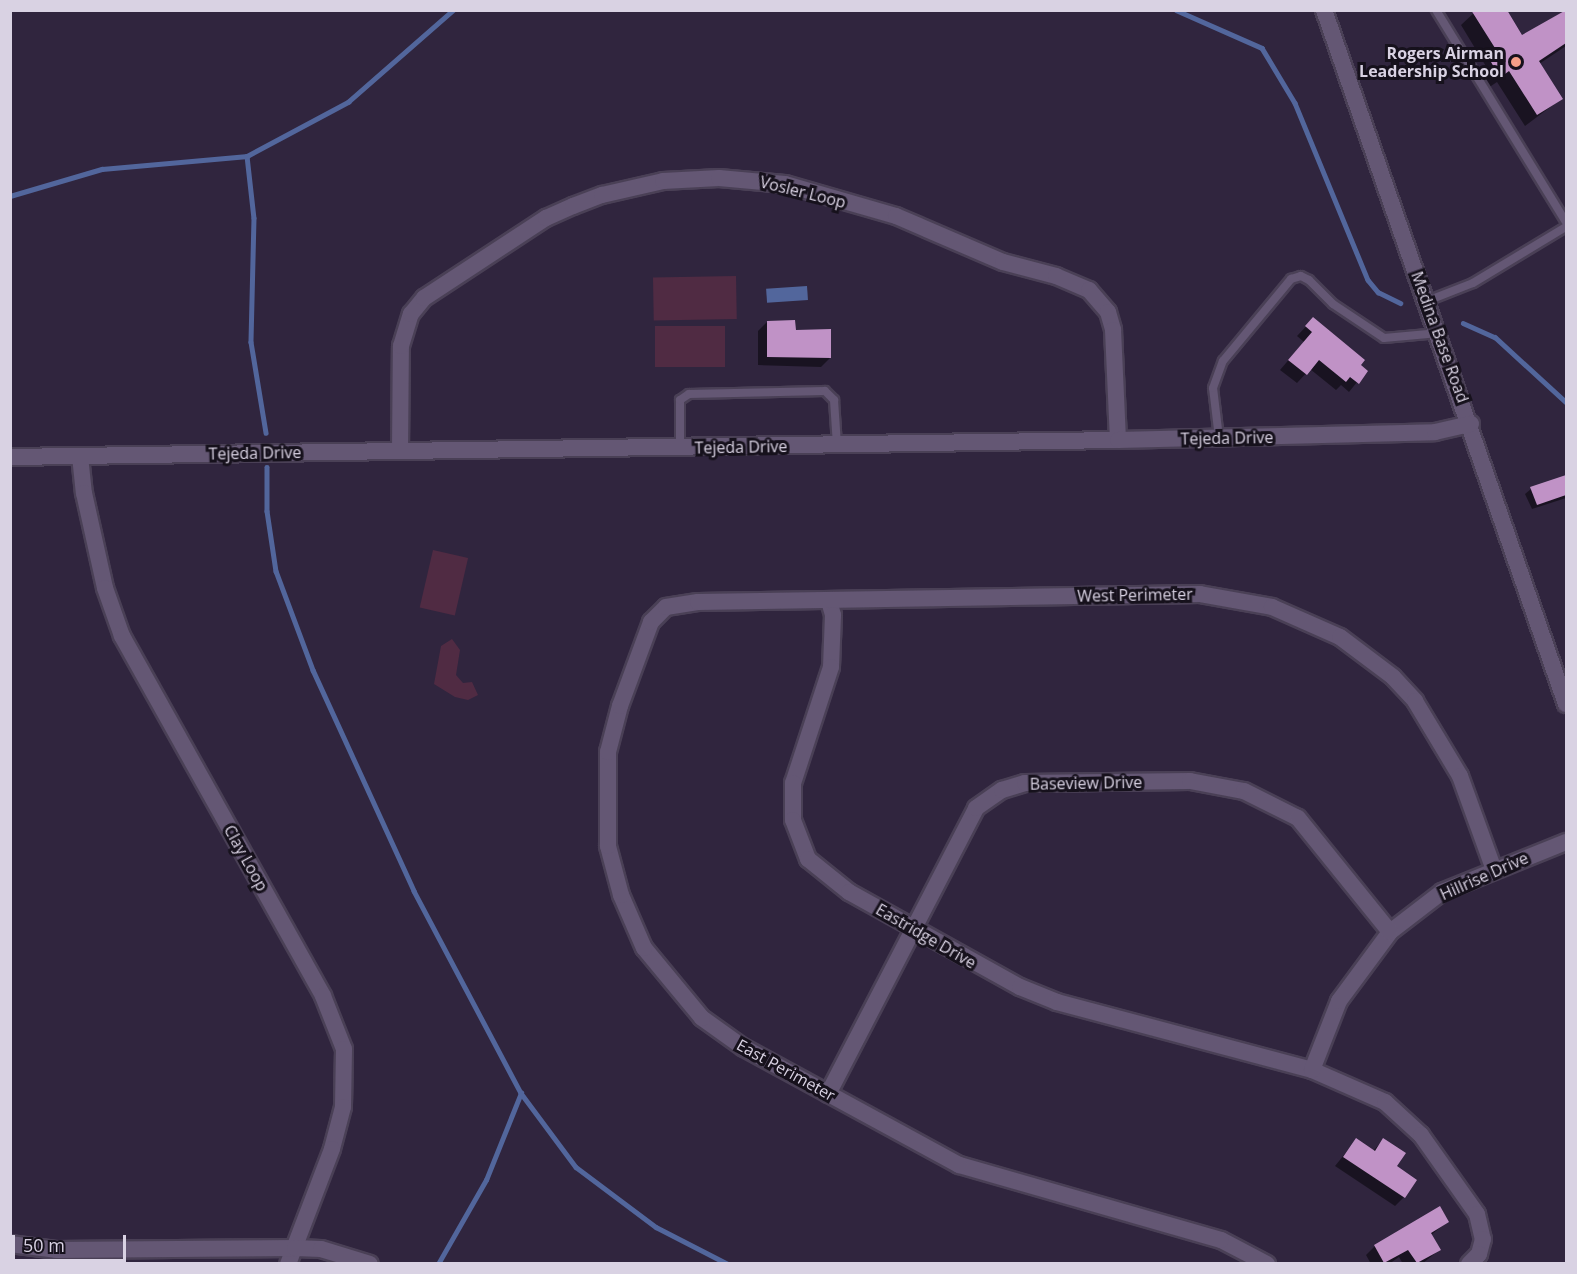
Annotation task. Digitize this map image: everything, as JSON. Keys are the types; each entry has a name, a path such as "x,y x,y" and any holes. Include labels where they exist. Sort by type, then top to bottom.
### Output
{"street":[{"name":"Medina Base Road","path":"1324,10 1555,664 1566,704"},
{"name":"Vosler Loop","path":"400,451 401,346 411,314 424,298 546,218 573,206 602,195 663,181 719,177 785,184 896,216 1003,262 1056,276 1089,290 1108,312 1113,330 1118,440"},
{"name":"Tejeda Drive","path":"10,457 1219,438 1435,432 1471,424"},
{"name":"Clay Loop","path":"80,456 84,493 105,588 123,636 322,996 344,1049 343,1107 332,1149 288,1263"},
{"name":"West Perimeter","path":"648,629 666,607 698,602 1200,594 1272,606 1340,638 1393,677 1415,702 1460,776 1494,870"},
{"name":"Eastridge Drive","path":"829,601 833,615 831,667 793,783 797,839 808,860 827,878 989,974 1057,1002 1312,1070"},
{"name":"East Perimeter","path":"648,629 620,706 608,753 608,846 621,895 645,948 702,1018 744,1048 959,1165 1221,1240 1268,1263"},
{"name":"Medina Base Road","path":"1555,664 1566,682"},
{"name":"Baseview Drive","path":"828,1094 976,808 1002,790 1025,783 1190,781 1244,791 1298,818 1390,932"},
{"name":"Hillrise Drive","path":"1312,1070 1339,1001 1390,932 1442,892 1566,842"},
{"path":"1312,1070 1385,1102 1421,1135 1477,1214 1483,1239 1479,1254 1469,1263"},
{"path":"10,1244 56,1250 321,1249 370,1263"}],"lane":[{"path":"1427,301 1473,283 1566,224 1436,10"},
{"path":"1219,438 1212,388 1223,361 1291,279 1301,276 1309,280 1333,304 1384,338 1439,333"},
{"path":"680,448 680,400 689,394 825,390 834,400 837,445"}],"shaded area":[{"path":"736,276 737,319 654,320 653,277"},
{"path":"655,326 725,326 725,367 655,367"},
{"path":"433,550 468,558 455,616 420,607"},
{"path":"452,639 460,650 456,675 463,683 472,682 478,695 468,700 455,697 434,684 441,646"}],"water":[{"path":"807,286 808,300 767,303 766,289"}],"building":[{"name":"Rogers Airman Leadership School","path":"1471,10 1507,10 1522,35 1566,10 1566,43 1539,61 1563,99 1537,115 1509,71 1501,77 1495,69 1491,62 1500,56"},
{"path":"1313,317 1365,360 1361,365 1368,371 1359,384 1350,377 1346,382 1319,360 1307,375 1288,360 1312,332 1305,326"},
{"path":"795,320 796,330 831,329 831,358 767,357 767,321"},
{"path":"1566,475 1566,495 1537,505 1530,487"},
{"path":"1356,1138 1375,1151 1383,1138 1406,1153 1397,1166 1417,1180 1405,1198 1343,1157"},
{"path":"1440,1206 1449,1222 1431,1233 1441,1250 1417,1263 1408,1250 1384,1263 1374,1245"}],"waterway":[{"path":"10,196 102,169 247,156 348,102 453,10"},
{"path":"1176,10 1262,48 1295,103 1368,280 1378,292 1401,303"},
{"path":"247,156 254,218 251,342 266,433"},
{"path":"1463,323 1495,337 1566,402"},
{"path":"267,467 267,511 276,571 313,670 414,891 521,1093 576,1167 656,1227 728,1264"},
{"path":"438,1264 486,1180 521,1093"}],"place":[{"name":"Rogers Airman Leadership School","path":"1516,62"}]}
